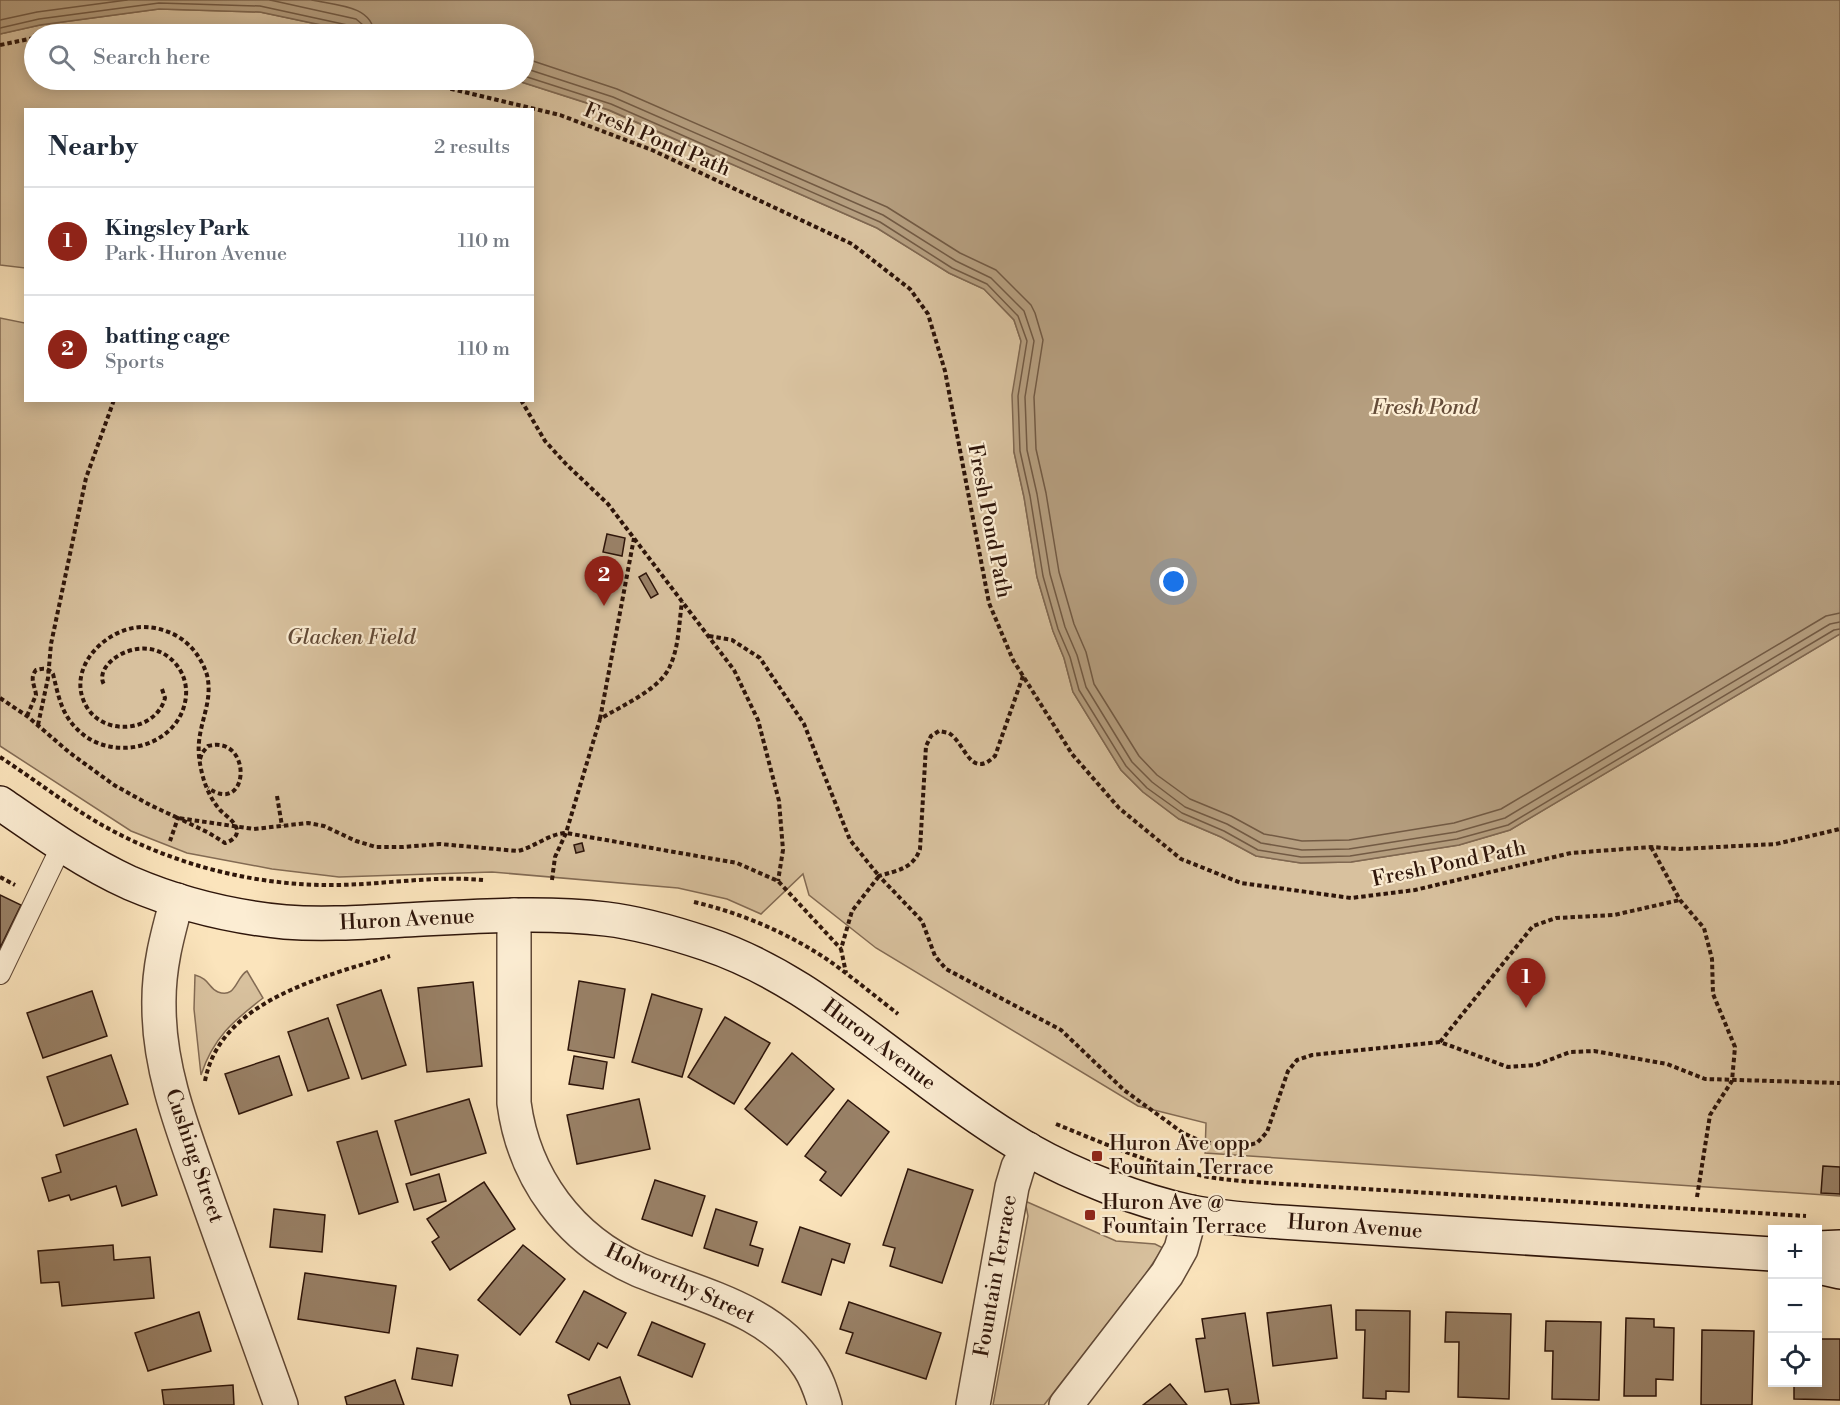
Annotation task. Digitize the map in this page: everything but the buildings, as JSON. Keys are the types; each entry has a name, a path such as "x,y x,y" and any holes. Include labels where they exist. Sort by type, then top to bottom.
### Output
{"street":[{"name":"Huron Avenue","path":"0,802 62,845 130,883 177,900 229,914 297,923 334,924 514,915 586,917 622,921 675,934 733,953 808,993 951,1098 1028,1149 1087,1178 1154,1202 1191,1212 1297,1223 1768,1254"},
{"name":"Cushing Street","path":"177,900 160,970 159,1016 164,1061 186,1137 281,1405"},
{"name":"Holworthy Street","path":"514,915 514,1103 525,1151 543,1188 575,1228 610,1255 637,1269 745,1312 777,1332 795,1349 809,1367 825,1405"},
{"name":"Fountain Terrace","path":"973,1405 1012,1186 1018,1167 1028,1149"},
{"path":"1066,1405 1167,1274 1181,1249 1191,1212"},
{"path":"1822,1248 1840,1247"},
{"path":"1822,1268 1840,1272"}],"lane":[{"path":"0,974 62,845"}],"path":[{"path":"0,45 24,40"},
{"name":"Fresh Pond Path","path":"456,90 531,108"},
{"name":"Fresh Pond Path","path":"534,109 560,115 651,150 852,244 910,289 928,314 945,371 989,603 1013,660 1072,754 1119,808 1181,859 1241,883 1351,898 1415,890 1571,853 1651,847 1680,849 1776,844 1840,829"},
{"path":"38,725 49,671 51,644 86,478 113,402"},
{"path":"521,402 545,441 608,504 734,670 758,720 779,801 783,850 778,881"},
{"path":"552,880 555,857 566,833 600,719 634,537"},
{"path":"600,719 652,688 670,667 682,601"},
{"path":"0,698 27,716 78,759 114,785 225,843 229,842 237,833 236,827 220,810 207,788 200,762 198,735 208,699 208,683 199,658 188,645 163,630 134,628 113,635 98,646 86,662 82,672 82,695 88,709 100,721 117,727 140,725 154,716 160,710 165,698 162,689"},
{"path":"708,636 732,640 760,658 804,724 850,840 879,876 922,921 935,956 946,969 1061,1030 1124,1090 1183,1133 1203,1142 1240,1147 1257,1143 1267,1132 1288,1071 1297,1060 1312,1055 1440,1042 1508,1067 1536,1065 1570,1052 1593,1051 1667,1064 1705,1079 1840,1083"},
{"path":"27,716 36,695 32,676 40,669 49,671 53,675 63,711 74,727 90,740 111,747 132,748 159,738 174,723 184,707 186,689 181,671 170,657 154,650 137,648 116,657 109,663 101,677 105,686"},
{"path":"846,974 841,949 852,911 879,876 903,869 916,861 920,849 926,746 931,736 939,731 948,733 973,762 981,765 988,763 995,756 1023,676"},
{"path":"200,762 204,749 208,746 222,744 232,750 240,764 241,779 238,788 223,795 207,788"},
{"path":"277,796 282,826"},
{"path":"178,818 254,829 300,823 315,824 356,842 390,848 440,844 518,851 555,835 566,833 737,863 778,881 841,949"},
{"path":"170,841 178,818"},
{"path":"1651,847 1680,900 1704,928 1712,959 1713,994 1735,1047 1732,1081 1710,1115 1697,1197"},
{"path":"1440,1042 1533,926 1556,918 1614,915 1680,900"},
{"path":"204,1088 209,1066 218,1047 240,1022 259,1007 296,988 393,956"}],"green space":[{"path":"159,9 260,12 317,24 47,24"},
{"name":"Glacken Field","path":"24,29 24,90 534,90 534,86 608,110 877,228 949,273 984,289 1014,320 1021,341 1014,452 1037,577 1073,692 1121,770 1143,792 1179,819 1221,837 1256,856 1301,863 1351,862 1459,845 1510,830 1840,634 1840,1196 1205,1153 1206,1123 1138,1106 876,948 809,895 803,874 761,914 727,899 678,888 492,872 339,877 272,869 187,853 131,831 0,746 0,318 24,323 24,402 534,402 534,108 24,108 24,268 0,265 0,34"},
{"path":"247,971 263,998 225,1031 206,1062 201,1075 194,1009 195,975 204,979 218,992 229,993"},
{"path":"1025,1201 1116,1241 1155,1244 1163,1248 1145,1275 1044,1405 993,1405 1028,1216"}],"water":[{"name":"Fresh Pond","path":"0,0 1840,0 1840,634 1510,830 1459,845 1351,862 1301,863 1256,856 1221,837 1179,819 1143,792 1121,770 1073,692 1037,577 1014,452 1012,395 1021,341 1014,320 984,289 949,273 877,228 609,110 534,86 534,24 317,24 260,12 159,9 47,24 24,24 24,29 0,34"}],"place":[{"name":"batting cage","path":"604,606"},
{"name":"Kingsley Park","path":"1526,1008"},
{"name":"Huron Ave opp Fountain Terrace","path":"1097,1156"},
{"name":"Huron Ave @ Fountain Terrace","path":"1090,1215"}]}
